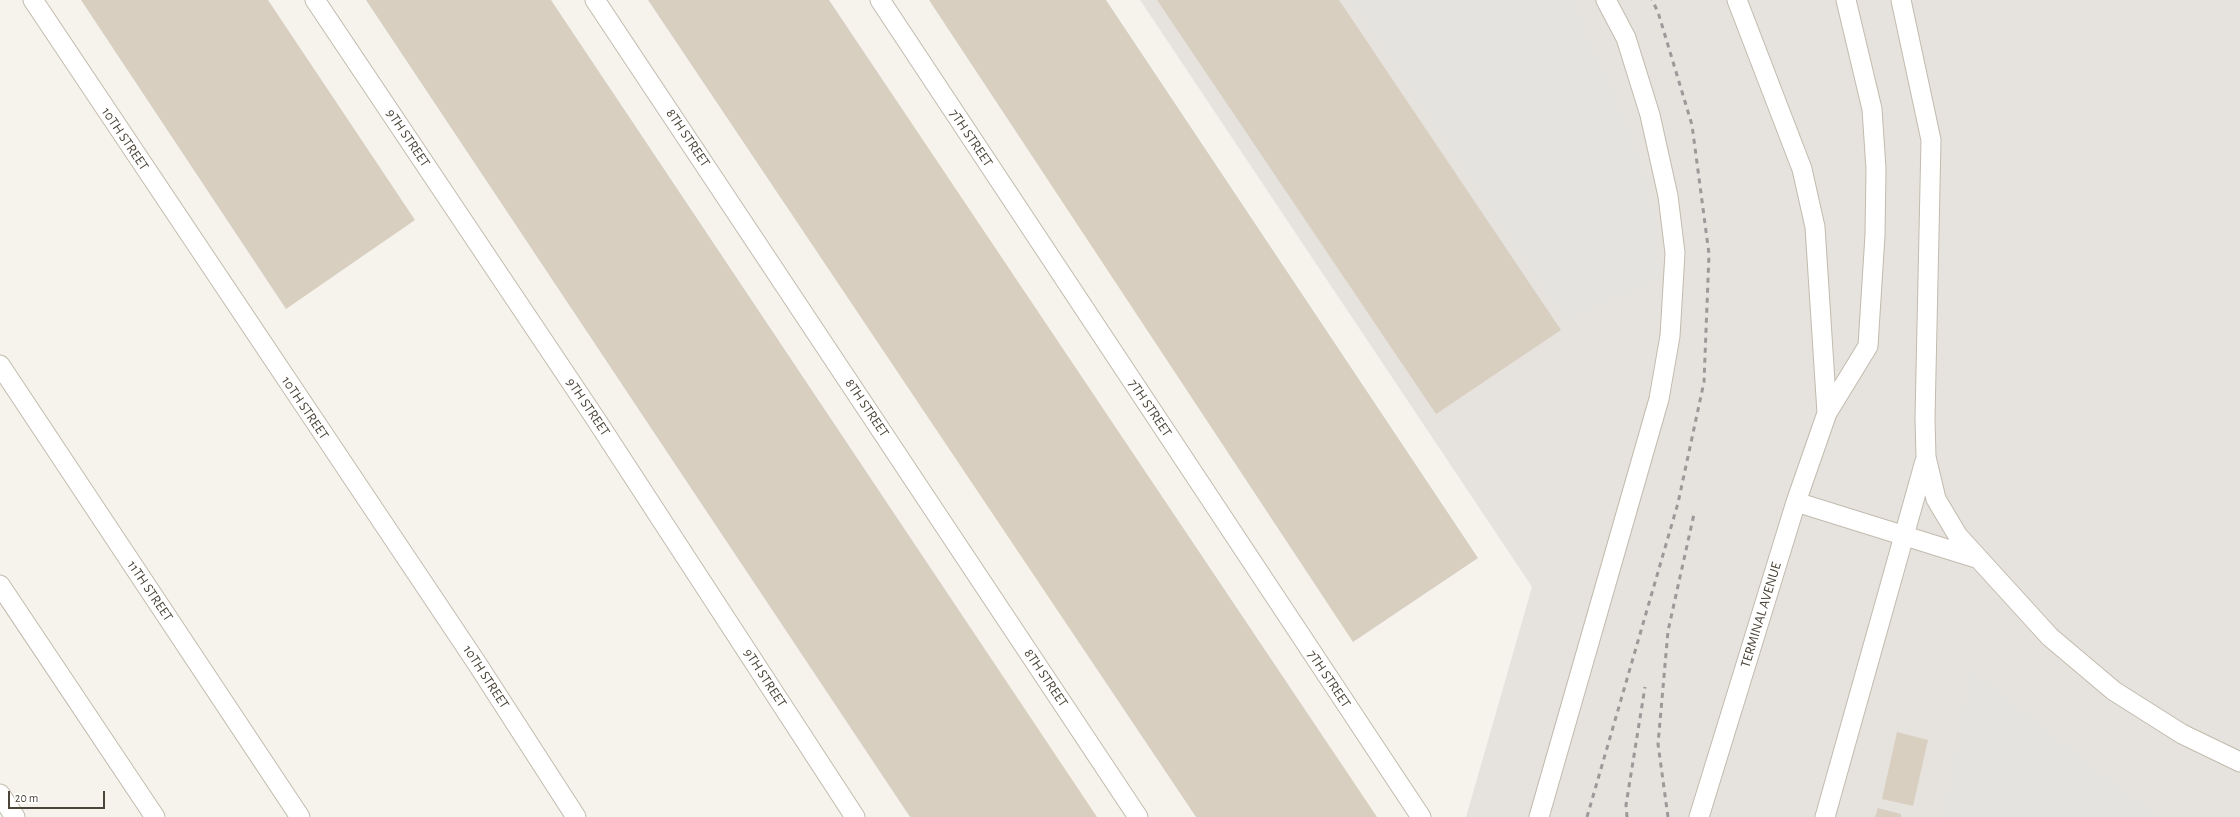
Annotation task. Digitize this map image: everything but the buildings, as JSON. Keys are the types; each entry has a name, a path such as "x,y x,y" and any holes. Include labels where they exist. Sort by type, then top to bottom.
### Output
{"lane":[{"name":"10TH STREET","path":"33,0 476,662 576,817"},
{"name":"9TH STREET","path":"315,0 595,418 855,817"},
{"name":"8TH STREET","path":"595,0 1138,817"},
{"name":"7TH STREET","path":"880,0 1421,817"},
{"path":"1539,817 1659,399 1670,336 1675,253 1668,196 1650,116 1626,38 1606,0"},
{"path":"1737,0 1802,169 1813,220 1827,413"},
{"path":"1827,413 1868,346 1875,235 1876,169 1872,109 1846,0"},
{"path":"1901,0 1932,140 1925,418 1926,458 1936,499 1958,536 2050,637 2114,691 2182,734 2240,762"},
{"name":"11TH STREET","path":"0,365 300,817"},
{"name":"TERMINAL AVENUE","path":"1699,817 1796,502 1827,413"},
{"path":"1825,817 1926,458"},
{"path":"1796,502 1979,559"},
{"path":"0,585 155,817"},
{"path":"0,794 15,817"}],"shaded area":[{"path":"1140,0 2240,0 2240,817 1466,817 1532,587"},
{"path":"1349,0 1574,0 1636,141 1655,211 1659,279 1566,323"},
{"path":"1970,667 2105,774 2162,817 1941,817"}],"railway":[{"path":"1587,817 1678,503 1704,382 1709,254 1692,125 1658,12 1652,0"},
{"path":"1668,817 1658,744 1668,631 1694,514"},
{"path":"1627,817 1626,805 1645,687"}]}
